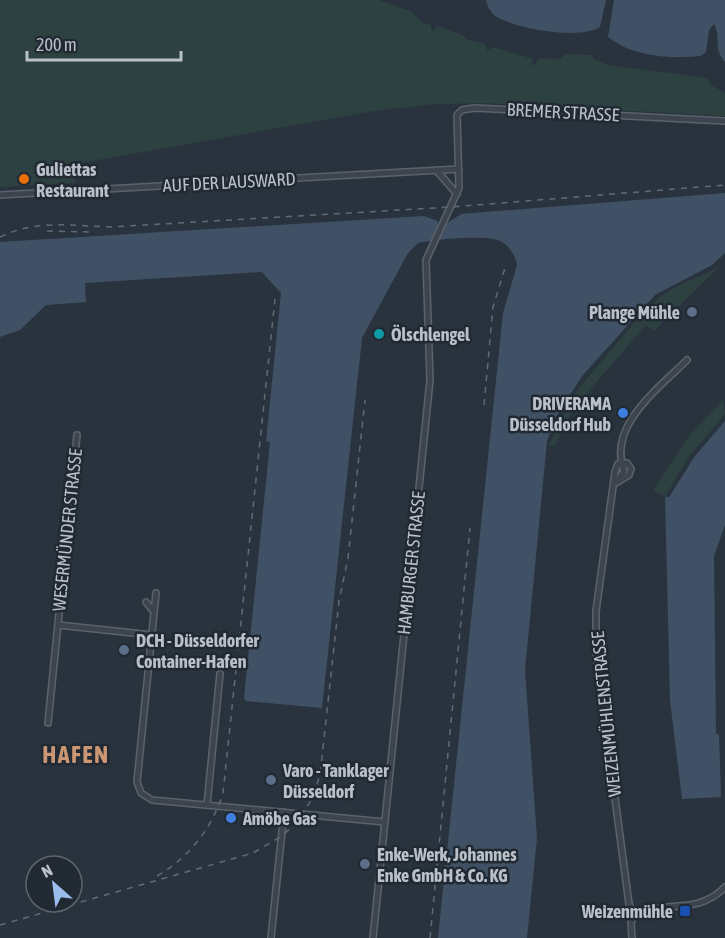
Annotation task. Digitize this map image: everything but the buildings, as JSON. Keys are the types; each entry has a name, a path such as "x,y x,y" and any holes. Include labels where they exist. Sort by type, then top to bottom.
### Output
{"street":[{"name":"BREMER STRASSE","path":"459,169 456,118 459,112 469,108 725,121"},
{"name":"AUF DER LAUSWARD","path":"0,195 459,169"},
{"name":"HAMBURGER STRASSE","path":"373,938 430,380 425,267 431,245 457,194 459,169"},
{"path":"436,170 457,194"},
{"name":"WEIZENMÜHLENSTRASSE","path":"635,915 629,904 596,655 596,611 614,484 624,471 620,462 621,444 635,413 687,360"},
{"name":"WESERMÜNDER STRASSE","path":"48,723 77,435"},
{"path":"156,593 138,788 144,797 152,800 385,822"},
{"path":"146,602 154,612"},
{"name":"WESERMÜNDER STRASSE","path":"58,625 152,635"},
{"path":"207,805 220,674"},
{"path":"272,938 284,812"},
{"path":"632,938 631,922 635,915 702,903 716,896 725,887"}],"shaded area":[{"path":"0,0 379,0 412,12 422,23 430,24 432,32 437,26 468,40 486,44 487,51 493,47 533,59 532,65 535,65 538,58 561,59 565,54 593,55 593,59 608,65 707,78 711,85 725,93 725,116 487,103 435,104 374,111 75,164 75,183 0,187"},
{"path":"718,268 654,331 646,325 573,409 555,446 549,445 575,393 632,325 660,297 677,286"},
{"path":"723,400 725,414 688,458 665,497 653,490 689,436"}],"water":[{"path":"486,0 606,0 600,27 578,33 564,33 521,26 499,18 494,15"},
{"path":"614,0 725,0 725,62 719,52 714,24 709,30 706,52 701,56 665,57 640,53 618,44 608,37"},
{"path":"725,193 725,253 712,265 655,295 582,376 555,419 547,441 525,670 537,838 527,938 438,938 503,313 517,265 513,253 502,242 491,239 458,238 418,243 408,253 362,338 322,708 246,701 244,698 270,442 266,441 281,293 262,272 85,283 86,302 46,305 20,330 0,337 0,242 424,216 438,221 438,224 446,224 461,214"},
{"path":"725,421 725,525 714,556 716,733 719,735 721,797 682,799 670,700 665,497 669,497 695,456"}],"railway":[{"path":"0,237 14,231 41,226 111,227 451,207 725,185"},
{"path":"47,231 89,232"},
{"path":"484,405 493,307 505,268"},
{"path":"157,876 169,869 198,841 213,818 223,793 275,299"},
{"path":"0,925 253,853 282,836 295,824 312,799 320,775 339,601 348,558 365,400"},
{"path":"430,938 470,528"}],"place":[{"name":"Guliettas Restaurant","path":"24,179"},
{"name":"Plange Mühle","path":"692,312"},
{"name":"Ölschlengel","path":"379,334"},
{"name":"DRIVERAMA Düsseldorf Hub","path":"623,413"},
{"name":"DCH - Düsseldorfer Container-Hafen","path":"124,650"},
{"name":"Varo - Tanklager Düsseldorf","path":"271,780"},
{"name":"Amöbe Gas","path":"231,818"},
{"name":"Enke-Werk, Johannes Enke GmbH & Co. KG","path":"365,864"},
{"name":"Weizenmühle","path":"685,911"}],"district":[{"name":"HAFEN","path":"76,754"}]}
